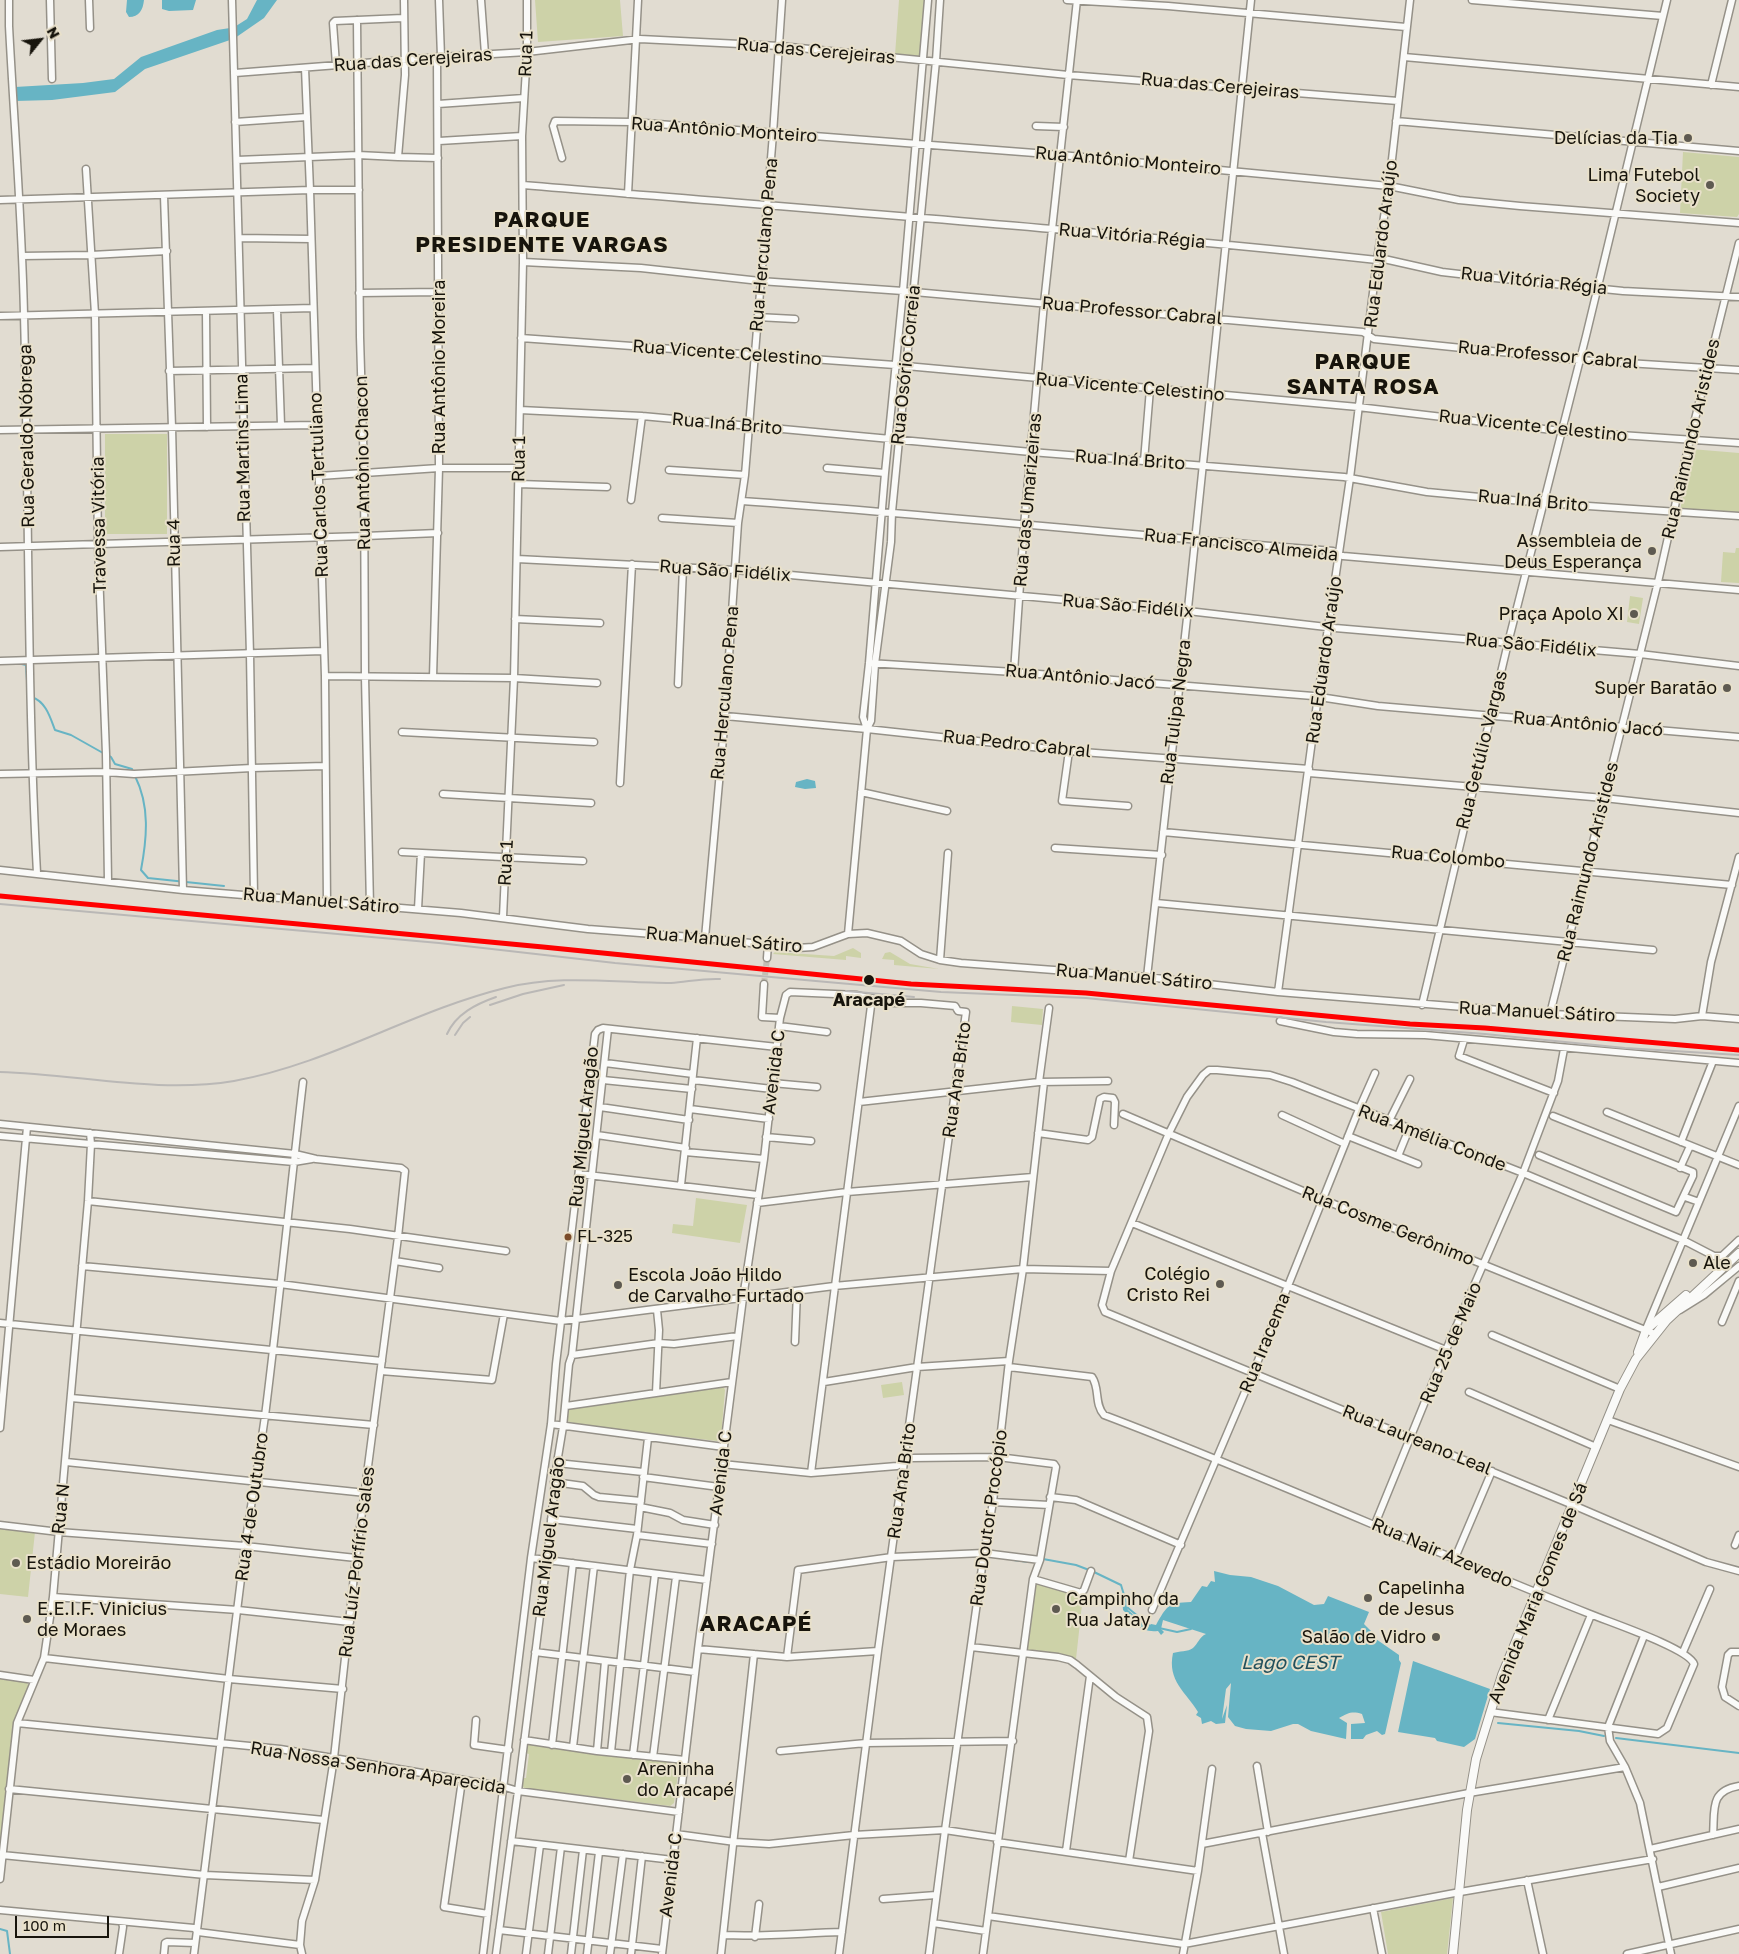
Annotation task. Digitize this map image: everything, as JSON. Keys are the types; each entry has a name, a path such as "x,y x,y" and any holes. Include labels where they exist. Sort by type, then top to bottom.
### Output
{"street":[{"name":"Rua Geraldo Nóbrega","path":"9,0 24,315 31,773 37,873"},
{"path":"50,0 52,79"},
{"path":"89,0 90,28"},
{"name":"Rua Martins Lima","path":"232,0 250,654 254,895"},
{"path":"398,157 405,60 404,0"},
{"name":"Rua Antônio Moreira","path":"433,677 439,468 439,0"},
{"path":"481,0 485,54"},
{"name":"Rua 1","path":"503,917 514,678 523,262 522,136 527,52 527,0"},
{"path":"628,194 638,0"},
{"name":"Rua Herculano Pena","path":"705,938 725,716 738,523 745,475 755,354 780,46 782,0"},
{"name":"Rua Osório Correia","path":"848,934 867,729 871,721 876,584 884,473 928,0"},
{"name":"Rua Osório Correia","path":"872,664 886,585 891,542 898,440 914,292 940,0"},
{"path":"1067,0 1168,6 1406,27"},
{"name":"Rua das Umarizeiras","path":"1014,672 1024,526 1044,303 1062,155 1068,74 1077,0"},
{"name":"Rua Tulipa Negra","path":"1147,977 1162,855 1170,758 1188,611 1251,0"},
{"name":"Rua Eduardo Araújo","path":"1278,992 1318,696 1340,554 1358,406 1369,338 1377,260 1389,186 1410,0"},
{"path":"1472,0 1663,16"},
{"name":"Rua Getúlio Vargas","path":"1422,1005 1508,643 1527,573 1667,0"},
{"path":"1711,85 1732,0"},
{"path":"336,65 333,23 336,21 403,18"},
{"name":"Rua Antônio Chacon","path":"357,20 359,293 364,472 365,677 370,906"},
{"name":"Rua das Cerejeiras","path":"234,73 527,52 635,40 780,46 1068,74 1398,101"},
{"path":"1404,57 1739,87"},
{"name":"Rua Carlos Tertuliano","path":"305,68 325,676 328,902"},
{"path":"438,104 524,98"},
{"path":"235,122 307,116"},
{"name":"Rua Antônio Monteiro","path":"562,158 552,126 555,121 632,122 1062,155 1389,186 1459,200 1739,223"},
{"path":"1396,121 1632,140 1739,151"},
{"path":"1036,126 1064,127"},
{"path":"438,141 522,136"},
{"path":"237,160 358,155 438,158"},
{"name":"Travessa Vitória","path":"86,169 95,314 98,544 108,881"},
{"name":"Rua Vitória Régia","path":"523,185 1226,244 1377,260 1384,259 1451,273 1623,291 1739,297"},
{"path":"0,200 359,190"},
{"name":"Rua 4","path":"164,196 172,427 182,890"},
{"path":"239,238 311,239"},
{"name":"Rua Raimundo Aristides","path":"1550,1014 1658,582 1690,440 1739,243"},
{"path":"22,256 167,251"},
{"name":"Rua Professor Cabral","path":"523,262 641,268 760,281 1218,318 1363,332 1369,338 1579,360 1739,370"},
{"path":"359,293 439,292"},
{"path":"0,316 313,308"},
{"path":"277,310 277,368 281,425"},
{"path":"206,311 207,427"},
{"path":"757,317 794,319"},
{"name":"Rua Vicente Celestino","path":"521,338 895,365 1358,406 1561,431 1739,443"},
{"path":"169,371 315,368"},
{"path":"1144,461 1150,389"},
{"name":"Rua Iná Brito","path":"520,410 642,416 749,425 1031,452 1350,478 1427,492 1543,503 1739,516"},
{"path":"631,500 642,416"},
{"path":"0,430 26,428 316,425"},
{"path":"319,476 439,468 519,468"},
{"path":"827,468 884,473"},
{"path":"669,470 745,475"},
{"path":"519,484 607,487"},
{"name":"Rua Francisco Almeida","path":"742,501 882,511 1024,526 1333,551 1340,554 1527,573 1739,590"},
{"path":"662,518 738,523"},
{"path":"0,547 174,543 438,533"},
{"name":"Rua São Fidélix","path":"517,559 735,570 1188,611 1328,627 1640,654 1739,666"},
{"path":"620,783 632,564"},
{"path":"678,684 683,568"},
{"path":"515,619 600,623"},
{"path":"0,661 323,652"},
{"name":"Rua Antônio Jacó","path":"872,664 1014,672 1318,696 1378,706 1739,738"},
{"path":"325,676 514,678 597,683"},
{"name":"Rua Pedro Cabral","path":"725,716 1069,751 1170,758 1604,798 1739,813"},
{"path":"402,732 594,742"},
{"path":"1069,751 1062,801 1128,806"},
{"path":"0,774 106,772 134,774 325,766"},
{"path":"861,792 947,811"},
{"path":"443,794 591,803"},
{"name":"Rua Colombo","path":"1163,832 1298,843 1732,885"},
{"path":"1055,848 1162,855"},
{"path":"402,852 583,861"},
{"path":"418,909 421,853"},
{"path":"940,960 948,853"},
{"path":"1702,1016 1711,962 1739,857"},
{"name":"Rua Manuel Sátiro","path":"0,870 182,890 503,917 588,929 705,938 797,948 813,947 848,934 860,932 890,937 901,941 921,954 940,960 1147,977 1278,992 1422,1005 1550,1014 1675,1019 1702,1016 1739,1019"},
{"path":"1156,903 1653,950"},
{"path":"767,958 768,944"},
{"path":"764,984 762,1017 780,1018"},
{"name":"Avenida C","path":"662,1951 698,1648 743,1298 764,1159 780,1018 787,994 790,992 857,995 872,998"},
{"path":"811,1473 872,998"},
{"name":"Rua Ana Brito","path":"840,1954 878,1651 966,1016 966,1012 958,1011 955,1006 921,1002 888,1004 872,998"},
{"name":"Rua Doutor Procópio","path":"929,1954 984,1553 993,1502 1009,1364 1023,1268 1049,1008"},
{"path":"1280,1021 1334,1032 1425,1036 1739,1063"},
{"path":"779,1026 827,1032"},
{"path":"608,1029 777,1047"},
{"name":"Rua Miguel Aragão","path":"483,1954 505,1787 531,1558 551,1424 556,1364 594,1038 598,1030 608,1029 598,1132 572,1355 569,1364 566,1406 554,1482 547,1560 496,1954"},
{"path":"681,1186 698,1038"},
{"path":"1464,1040 1459,1056 1554,1093"},
{"name":"Rua 25 de Maio","path":"1375,1524 1412,1438 1446,1350 1523,1173 1558,1081 1564,1049"},
{"path":"1682,1142 1713,1061"},
{"path":"605,1063 693,1077 772,1086 817,1087"},
{"name":"Rua Amélia Conde","path":"1168,1133 1187,1097 1203,1075 1213,1070 1270,1075 1523,1173 1719,1257 1730,1251 1739,1240"},
{"name":"Rua Iracema","path":"1152,1610 1218,1460 1375,1073"},
{"path":"1389,1121 1410,1079"},
{"path":"603,1080 692,1090"},
{"path":"859,1102 1042,1082 1108,1080"},
{"name":"Rua 4 de Outubro","path":"194,1954 245,1546 265,1415 303,1082"},
{"path":"1038,1133 1088,1140 1092,1137 1100,1099 1104,1097 1113,1098 1115,1102 1114,1125"},
{"name":"Avenida Maria Gomes de Sá","path":"1453,1954 1469,1793 1476,1759 1502,1675 1620,1389 1636,1359 1646,1330 1739,1106"},
{"path":"600,1108 689,1120"},
{"path":"690,1109 769,1119"},
{"path":"1607,1112 1739,1165"},
{"name":"Rua Cosme Gerônimo","path":"1123,1114 1324,1200 1655,1334"},
{"path":"1282,1115 1345,1144"},
{"path":"1539,1156 1676,1212 1685,1197 1693,1173 1553,1116"},
{"path":"0,1124 295,1154 316,1159"},
{"path":"0,1428 27,1127"},
{"path":"584,1128 685,1150 764,1159"},
{"path":"1398,1156 1409,1129"},
{"name":"Rua N","path":"0,1879 17,1723 44,1658 52,1598 66,1462 75,1332 88,1201 92,1144 90,1133"},
{"path":"82,1266 280,1284 561,1322 834,1286 1023,1268 1111,1271 1168,1133"},
{"path":"0,1136 294,1162 316,1159"},
{"path":"1348,1136 1418,1164"},
{"path":"766,1137 811,1141"},
{"path":"200,1154 202,1144"},
{"path":"1680,1168 1690,1146"},
{"name":"Rua Luíz Porfírio Sales","path":"302,1954 300,1945 304,1910 311,1896 315,1880 334,1758 356,1558 366,1493 405,1174 403,1169 316,1159"},
{"path":"579,1174 758,1195"},
{"path":"757,1203 942,1183 1033,1177"},
{"path":"1685,1197 1699,1202"},
{"path":"88,1201 350,1229 506,1251"},
{"path":"1132,1223 1446,1350"},
{"path":"1646,1330 1701,1283 1709,1280 1739,1253"},
{"path":"395,1261 439,1268"},
{"path":"1674,1313 1704,1296 1739,1266"},
{"name":"Rua Laureano Leal","path":"1111,1271 1102,1305 1102,1309 1105,1312 1492,1471 1706,1562 1737,1571"},
{"name":"Avenida Maria Gomes de Sá","path":"1636,1359 1674,1313 1709,1280"},
{"path":"1722,1322 1739,1281"},
{"path":"566,1282 580,1284"},
{"path":"795,1342 797,1291"},
{"path":"656,1393 660,1330 657,1310"},
{"path":"381,1371 492,1380 504,1314"},
{"path":"0,1324 382,1361"},
{"path":"1492,1335 1620,1389"},
{"path":"572,1355 659,1343 674,1344 738,1336"},
{"path":"556,1364 569,1364"},
{"path":"824,1382 917,1367 1009,1364"},
{"name":"Rua Nair Azevedo","path":"1009,1364 1092,1377 1095,1380 1098,1405 1104,1415 1375,1524 1536,1593 1683,1652 1692,1660 1694,1667 1670,1723 1665,1730 1658,1734 1608,1727"},
{"path":"566,1406 732,1382"},
{"path":"1469,1392 1596,1447"},
{"path":"71,1398 374,1425"},
{"path":"1608,1420 1739,1467"},
{"path":"551,1424 724,1447"},
{"path":"611,1752 630,1570 637,1532 648,1438"},
{"path":"722,1464 811,1473 897,1466 910,1458 998,1457 1056,1466 1040,1560 1033,1579 1013,1741 983,1954"},
{"path":"66,1462 255,1480 366,1493"},
{"path":"557,1463 643,1474 719,1487"},
{"path":"1454,1558 1492,1471"},
{"path":"554,1482 583,1486 594,1496 640,1504 670,1513 683,1520 715,1525"},
{"path":"1050,1497 1076,1500 1181,1545"},
{"path":"993,1502 1049,1505"},
{"path":"551,1519 712,1544"},
{"path":"0,1526 245,1546 356,1558"},
{"path":"1735,1545 1739,1535"},
{"path":"787,1657 798,1570 892,1557 984,1553 1040,1560"},
{"path":"531,1558 707,1580"},
{"path":"552,1745 573,1563"},
{"path":"572,1747 594,1566"},
{"path":"1033,1579 1081,1593 1084,1590 1090,1571"},
{"path":"633,1755 655,1574"},
{"path":"654,1757 676,1577"},
{"path":"1683,1652 1710,1589"},
{"path":"52,1598 238,1610 350,1622"},
{"path":"1548,1720 1591,1615"},
{"path":"1644,1636 1608,1727 1610,1741 1625,1768 1640,1803 1671,1954"},
{"path":"971,1647 1070,1660 1122,1701 1144,1713 1149,1723 1129,1861"},
{"path":"698,1648 787,1657 878,1651"},
{"path":"535,1652 695,1672"},
{"path":"1739,1652 1731,1652 1728,1655 1723,1692 1728,1699 1739,1706"},
{"path":"721,1954 735,1842 754,1654"},
{"path":"44,1658 229,1679 343,1689"},
{"path":"597,1750 605,1661"},
{"path":"0,1675 34,1680"},
{"path":"1066,1851 1090,1676"},
{"path":"1490,1712 1608,1727"},
{"path":"476,1720 474,1745 509,1750"},
{"name":"Rua Nossa Senhora Aparecida","path":"17,1723 280,1749 505,1787 518,1791 679,1812"},
{"path":"524,1740 552,1745 685,1760"},
{"path":"780,1750 866,1743 1013,1741"},
{"path":"1257,1766 1265,1833 1284,1954"},
{"path":"1202,1844 1469,1793 1625,1768"},
{"path":"1183,1954 1198,1871 1212,1769"},
{"path":"462,1780 444,1907 488,1914"},
{"path":"1713,1835 1716,1799 1724,1790 1739,1786"},
{"path":"9,1789 324,1820"},
{"path":"1650,1849 1739,1829"},
{"path":"676,1834 735,1842 769,1844 854,1835 945,1830 1198,1871"},
{"path":"511,1841 673,1860"},
{"path":"526,1954 540,1845"},
{"path":"548,1954 561,1847"},
{"path":"571,1954 583,1850"},
{"path":"587,1954 599,1852"},
{"path":"610,1954 623,1854"},
{"path":"2,1855 205,1874 315,1880"},
{"path":"631,1954 642,1856"},
{"path":"988,1916 1184,1944 1279,1928 1460,1892 1653,1859"},
{"path":"1658,1887 1739,1868"},
{"path":"1527,1880 1544,1954"},
{"path":"883,1899 936,1895"},
{"path":"756,1937 759,1904"},
{"path":"1373,1908 1382,1954"},
{"path":"0,1910 194,1928 198,1932 300,1945"},
{"path":"120,1954 122,1922"},
{"path":"933,1923 986,1931"},
{"path":"499,1930 662,1951"},
{"path":"1627,1954 1739,1930"},
{"path":"724,1935 756,1937 780,1933 842,1932"},
{"path":"164,1954 167,1942 195,1943"}],"green space":[{"path":"535,0 620,0 623,36 538,42"},
{"path":"899,0 926,0 921,59 895,55"},
{"name":"Lima Futebol Society","path":"1683,152 1739,157 1739,214 1737,217 1680,213"},
{"path":"105,434 167,434 167,534 105,534"},
{"path":"1691,449 1739,453 1739,513 1680,511"},
{"path":"1736,548 1739,548 1739,583 1721,582 1723,552 1735,553"},
{"path":"1630,596 1643,598 1639,624 1627,622"},
{"path":"853,948 861,953 861,958 846,956 846,960 773,954 775,952 834,956"},
{"path":"890,952 910,964 939,969 894,965 894,960 882,959 885,953"},
{"path":"1012,1006 1043,1009 1042,1025 1011,1022"},
{"path":"696,1198 747,1205 740,1243 672,1233 673,1224 693,1226"},
{"path":"902,1382 904,1395 883,1398 881,1385"},
{"path":"723,1386 725,1390 721,1438 717,1441 580,1425 567,1421 566,1413 569,1409"},
{"name":"Estádio Moreirão","path":"0,1528 35,1532 28,1597 0,1594"},
{"name":"Campinho da Rua Jatay","path":"1035,1581 1083,1595 1076,1659 1025,1651"},
{"path":"0,1678 26,1680 29,1687 15,1719 0,1847"},
{"path":"530,1743 676,1762 679,1766 674,1803 670,1806 524,1788 521,1784 522,1778 526,1778 529,1754 525,1753 526,1747"},
{"path":"1453,1898 1447,1954 1388,1954 1381,1912"}],"water":[{"path":"127,0 144,0 143,7 138,14 129,17 126,12"},
{"path":"162,0 196,0 193,10 169,11 162,9"},
{"path":"257,0 277,0 264,18 235,38 236,26 247,19"},
{"path":"230,28 230,40 145,69 115,92 52,100 15,101 15,87 114,79 141,57 217,30"},
{"path":"807,779 815,781 816,788 805,789 795,787 796,782"},
{"name":"Lago CEST","path":"1214,1571 1251,1577 1278,1586 1314,1605 1324,1604 1328,1596 1369,1612 1364,1624 1371,1631 1373,1637 1399,1655 1401,1663 1385,1734 1382,1735 1377,1731 1366,1735 1363,1739 1351,1739 1351,1724 1365,1723 1362,1714 1355,1713 1339,1718 1347,1723 1346,1739 1311,1731 1298,1724 1271,1731 1235,1726 1228,1717 1231,1683 1226,1689 1222,1719 1227,1705 1225,1723 1216,1724 1211,1721 1202,1724 1201,1718 1196,1715 1198,1712 1175,1679 1172,1663 1173,1653 1191,1649 1206,1634 1163,1620 1161,1629 1164,1632 1161,1635 1158,1631 1149,1631 1141,1628 1135,1625 1134,1621 1123,1610 1122,1594 1128,1610 1148,1627 1151,1624 1156,1625 1169,1607 1177,1603 1191,1602 1202,1586 1207,1587 1211,1581 1215,1582"},
{"path":"1413,1661 1490,1689 1475,1739 1464,1747 1437,1741 1435,1738 1398,1732"}],"waterway":[{"path":"17,663 26,665 28,696"},
{"path":"32,697 44,706 55,730 71,735 103,753"},
{"path":"108,755 115,764 132,769 133,772"},
{"path":"135,776 143,799 146,822 141,870 148,878 224,886"},
{"path":"1043,1559 1076,1565 1089,1570"},
{"path":"1014,1560 1029,1562"},
{"path":"1094,1572 1121,1585 1128,1608 1150,1626"},
{"path":"1159,1628 1177,1632 1191,1629"},
{"path":"1498,1723 1579,1731 1604,1736"},
{"path":"1616,1738 1739,1753"},
{"path":"0,1929 7,1931 10,1954"}],"tunnel":[{"path":"764,984 767,958"}],"railway":[{"path":"0,904 439,943 615,963 941,992 1086,998 1326,1022 1485,1034 1625,1048 1739,1055"},
{"path":"0,1072 146,1084 205,1084 234,1081 303,1063 437,1010 505,988 546,981 567,980 671,983 720,979"},
{"path":"490,1005 523,994 564,985"},
{"path":"846,991 914,997"},
{"path":"447,1034 461,1015 481,1003 496,997"},
{"path":"455,1035 463,1023 470,1017"}],"transit line":[{"path":"0,896 911,984 1086,993 1410,1024 1485,1028 1739,1050"}],"place":[{"name":"Delícias da Tia","path":"1688,138"},
{"name":"Lima Futebol Society","path":"1710,185"},
{"name":"Assembleia de Deus Esperança","path":"1652,551"},
{"name":"Praça Apolo XI","path":"1634,614"},
{"name":"Super Baratão","path":"1727,688"},
{"name":"Aracapé","path":"869,980"},
{"name":"FL-325","path":"568,1237"},
{"name":"Ale","path":"1693,1263"},
{"name":"Colégio Cristo Rei","path":"1220,1284"},
{"name":"Escola João Hildo de Carvalho Furtado","path":"618,1285"},
{"name":"Estádio Moreirão","path":"16,1563"},
{"name":"Capelinha de Jesus","path":"1368,1598"},
{"name":"Campinho da Rua Jatay","path":"1056,1609"},
{"name":"E.E.I.F. Vinicius de Moraes","path":"27,1619"},
{"name":"Salão de Vidro","path":"1436,1637"},
{"name":"Areninha do Aracapé","path":"627,1779"}],"district":[{"name":"PARQUE PRESIDENTE VARGAS","path":"542,232"},
{"name":"PARQUE SANTA ROSA","path":"1363,375"},
{"name":"ARACAPÉ","path":"756,1624"}]}
